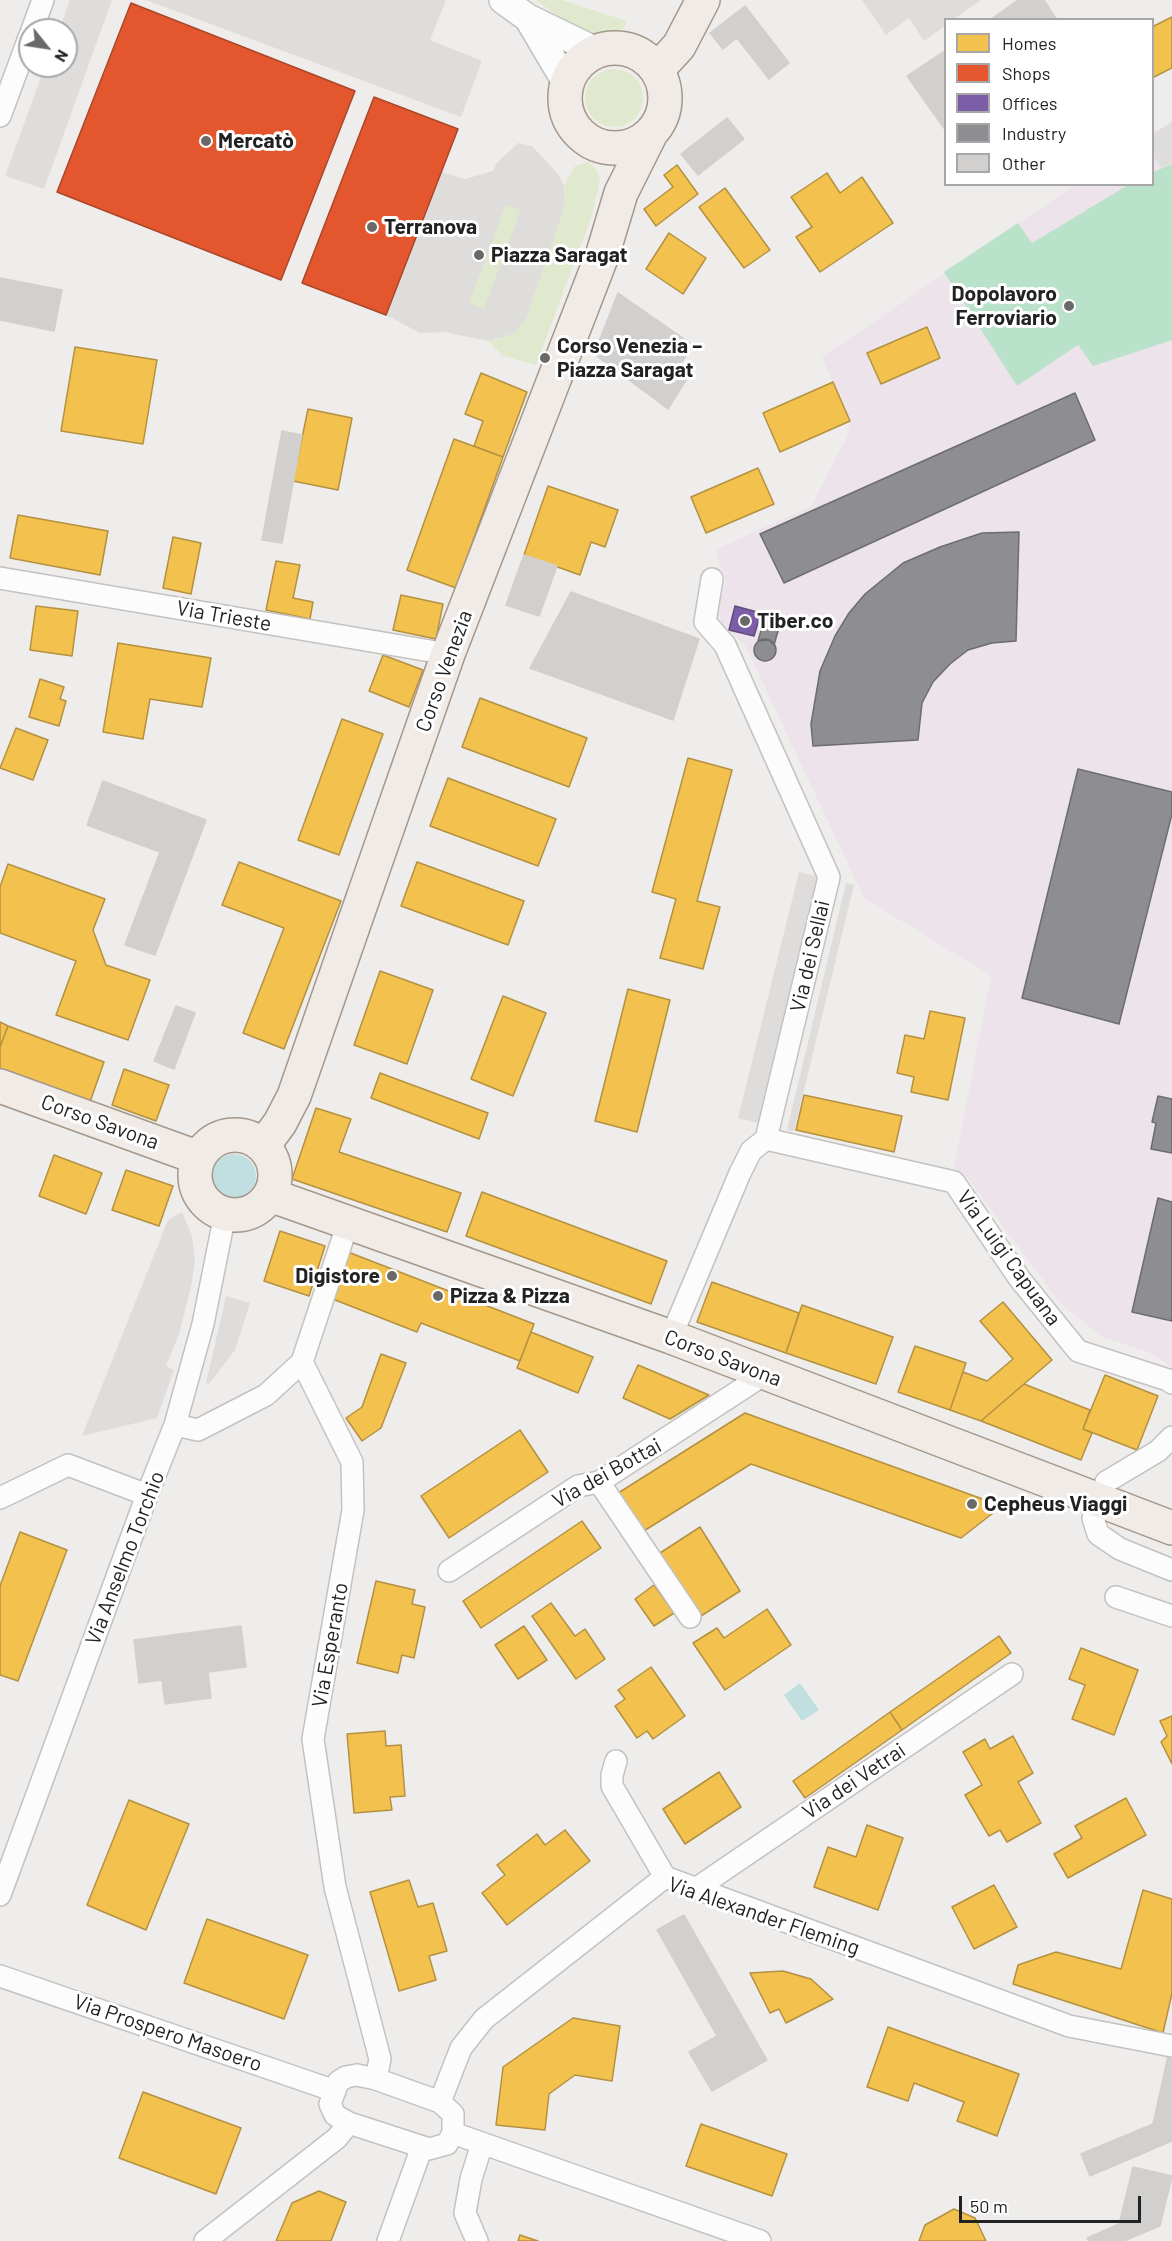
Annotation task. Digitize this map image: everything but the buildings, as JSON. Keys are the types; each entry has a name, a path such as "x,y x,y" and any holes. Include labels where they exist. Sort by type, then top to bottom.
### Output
{"main road":[{"path":"657,70 679,46 703,0"},
{"path":"613,48 630,50 646,58 657,70 664,86 665,103 660,119 651,133 637,143 621,148 605,147 590,142 573,126 567,113 565,99 567,84 572,71 582,60 596,51 613,48"},
{"name":"Corso Venezia","path":"262,1146 280,1123 294,1096 448,654 603,253 621,193 651,133"},
{"path":"605,147 615,168 621,193"},
{"name":"Corso Savona","path":"0,1086 199,1158"},
{"path":"241,1135 262,1146 271,1156 275,1170 270,1195 262,1206 238,1216 214,1210 199,1192 195,1169 199,1158 216,1140 228,1136 241,1135"},
{"name":"Corso Savona","path":"270,1195 671,1337 1172,1528"}],"street":[{"path":"36,18 43,0"},
{"path":"503,0 528,18 596,51"},
{"path":"528,18 567,84"},
{"path":"0,117 18,68"},
{"name":"Via Trieste","path":"0,578 448,654"},
{"name":"Via dei Sellai","path":"671,1337 740,1173 751,1151 766,1139 828,877 725,645 705,622 712,579"},
{"name":"Via Luigi Capuana","path":"766,1139 954,1182 1019,1278 1078,1351 1172,1383"},
{"name":"Via Anselmo Torchio","path":"0,1895 147,1496 176,1425 203,1324 225,1214"},
{"path":"176,1425 198,1430 266,1395 302,1362 348,1223"},
{"name":"Via Esperanto","path":"302,1362 352,1462 353,1510 313,1739 335,1887 380,2059 376,2079"},
{"name":"Via dei Bottai","path":"449,1571 578,1486 599,1482 765,1374"},
{"path":"1172,1437 1158,1451 1107,1482 1093,1518 1098,1534 1120,1549 1172,1570"},
{"path":"0,1498 68,1465 147,1496"},
{"path":"599,1482 690,1617"},
{"path":"1116,1597 1172,1616"},
{"name":"Via dei Vetrai","path":"696,1888 1012,1674"},
{"path":"616,1761 612,1786 664,1877"},
{"name":"Via Alexander Fleming","path":"440,2102 461,2048 484,2019 664,1877 1070,2026 1172,2046"},
{"name":"Via Prospero Masoero","path":"0,1976 335,2091"},
{"path":"357,2075 376,2079 440,2102 453,2114 453,2133 447,2144 429,2149 349,2123 335,2115 330,2104 338,2082 346,2077 357,2075"},
{"path":"205,2241 338,2138 349,2123"},
{"path":"453,2133 760,2241"},
{"path":"477,2241 465,2213 471,2179 482,2144"},
{"path":"388,2241 422,2147"}],"shaded area":[{"path":"70,0 112,0 44,189 5,176 41,78 78,78 78,18 63,18"},
{"path":"146,0 446,0 430,40 482,61 461,117"},
{"path":"862,0 981,0 955,18 944,18 944,27 924,41 909,18 886,35"},
{"path":"1172,122 1172,1367 1149,1352 1100,1336 1060,1303 964,1173 954,1168 991,976 864,898 745,645 722,625 718,612 726,581 715,550 811,506 848,435 850,421 822,357 1074,186 1154,186 1154,132"},
{"path":"1172,122 1172,162 1162,168 1154,157 1154,133"},
{"name":"Piazza Saragat","path":"518,143 532,146 559,175 564,186 565,205 527,318 514,334 488,341 444,332 420,333 386,315 441,172 465,179 493,171 497,163"},
{"path":"799,872 823,878 762,1124 738,1118"},
{"path":"846,883 854,885 794,1131 787,1130"},
{"path":"182,1212 192,1236 195,1260 179,1334 166,1366 174,1370 157,1418 82,1436 168,1220"},
{"path":"226,1296 250,1303 235,1350 209,1384 206,1383"}],"green space":[{"path":"536,0 562,0 627,21 624,28 610,33 588,33 568,24"},
{"path":"608,69 620,69 635,77 643,92 643,104 635,119 620,127 608,127 593,119 585,104 585,92 593,77"},
{"path":"588,162 597,170 600,180 591,218 536,365 503,356 488,341 514,334 527,318 565,205 564,186 575,166"},
{"name":"Dopolavoro Ferroviario","path":"1172,164 1172,340 1093,366 1078,345 1017,386 944,272 1018,223 1032,243 1126,186 1154,186 1154,172"},
{"path":"506,205 521,210 484,309 469,303"}],"water":[{"path":"234,1154 249,1161 256,1176 249,1191 234,1198 219,1191 212,1176 219,1161"},
{"path":"800,1683 819,1710 802,1721 784,1695"}],"place":[{"name":"Mercatò","path":"206,141"},
{"name":"Terranova","path":"372,227"},
{"name":"Piazza Saragat","path":"479,255"},
{"name":"Dopolavoro Ferroviario","path":"1069,306"},
{"name":"Corso Venezia – Piazza Saragat","path":"545,358"},
{"name":"Tiber.co","path":"745,621"},
{"name":"Digistore","path":"392,1276"},
{"name":"Pizza & Pizza","path":"438,1296"},
{"name":"Cepheus Viaggi","path":"972,1504"}]}
